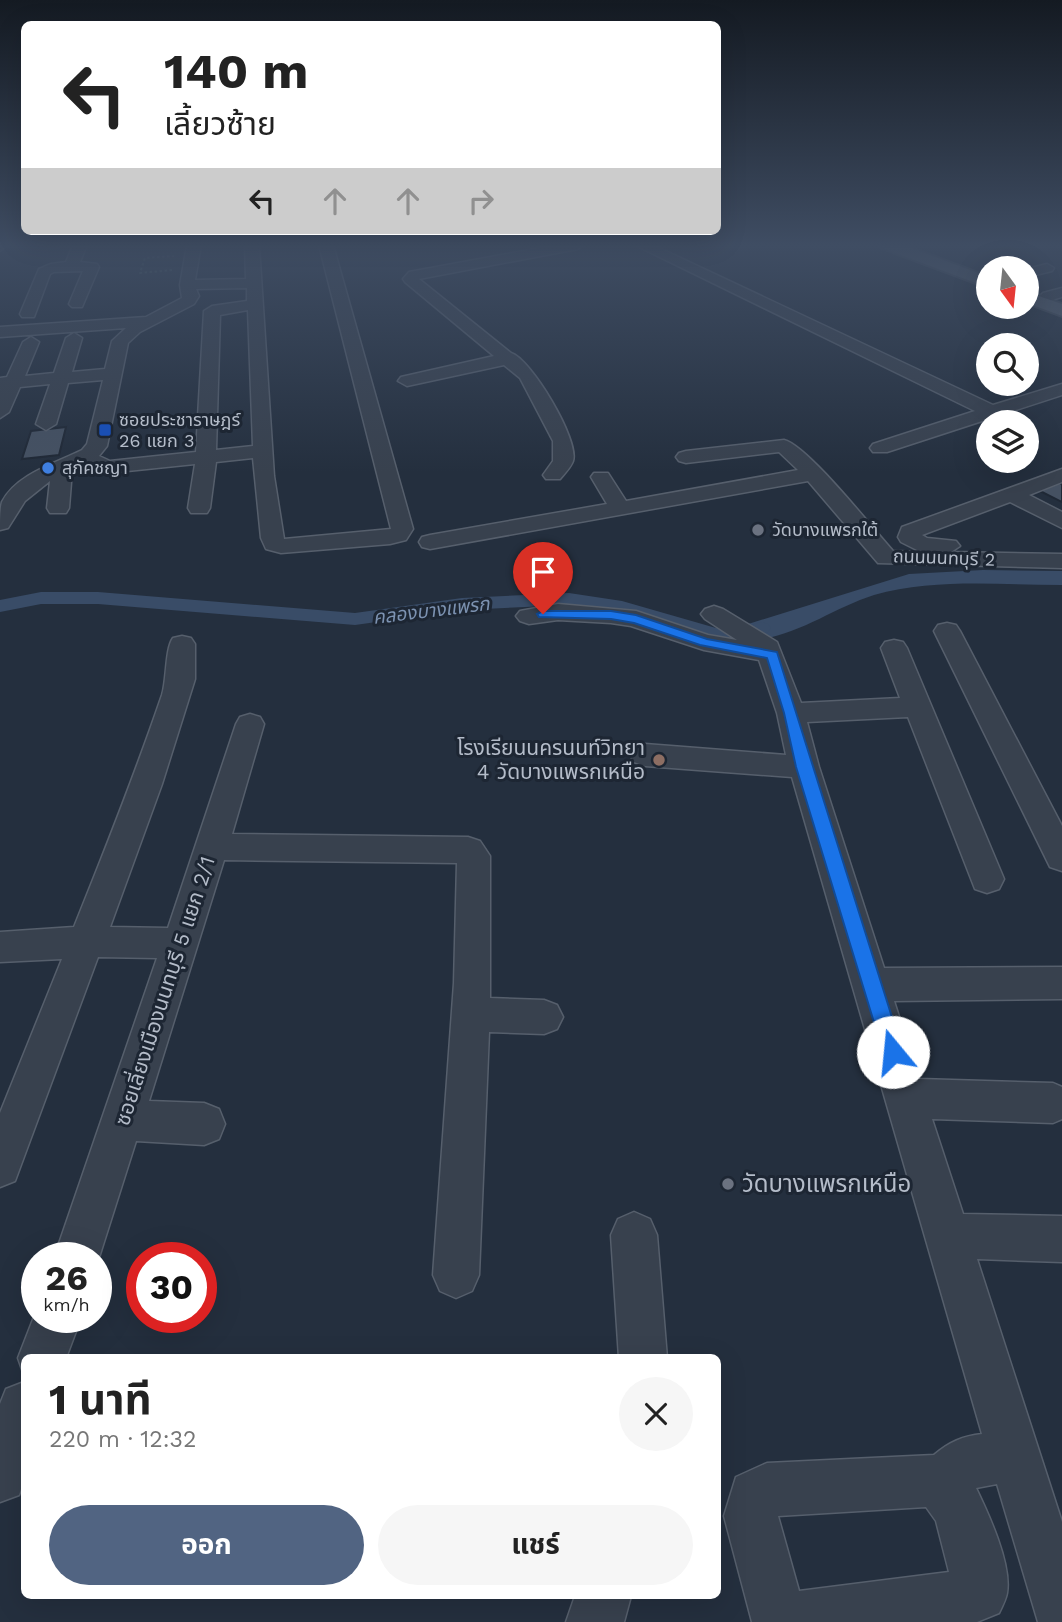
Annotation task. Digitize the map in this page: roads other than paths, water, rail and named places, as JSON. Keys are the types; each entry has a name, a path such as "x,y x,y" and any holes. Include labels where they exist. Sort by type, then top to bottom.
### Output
{"street":[{"path":"0,332 151,321"},
{"path":"0,523 10,500 37,480 84,457 97,446 120,341 151,321"},
{"path":"200,508 206,457 212,321"},
{"path":"256,321 259,342 263,451 274,544 281,546 390,537 398,535 402,529 346,321"},
{"path":"462,321 527,374 563,441 563,461 553,475"},
{"path":"801,321 988,410"},
{"path":"46,424 74,338"},
{"path":"0,412 6,383 31,342"},
{"path":"408,381 509,358"},
{"path":"6,383 112,374"},
{"path":"998,410 1062,389"},
{"path":"880,448 976,417"},
{"name":"ถนนนนทบุรี 2","path":"686,457 785,446 886,558 1062,561"},
{"path":"84,457 108,467 263,451"},
{"path":"58,508 62,468"},
{"path":"430,542 813,474"},
{"path":"1062,475 911,532 909,537 922,545 1062,548"},
{"path":"601,477 620,508"},
{"path":"0,483 37,480"},
{"path":"1020,490 1062,504"},
{"path":"1020,490 1062,521"},
{"path":"512,528 517,552"},
{"path":"529,616 558,612 611,615 636,619 704,642 746,634 791,713 804,767 872,985 923,1099 967,1235 1014,1455 1062,1611"},
{"path":"947,631 1062,858"},
{"path":"0,1166 139,807 181,680 182,644"},
{"path":"894,648 986,879"},
{"path":"791,713 919,707"},
{"name":"ซอยเลี่ยงเมืองนนทบุรี 5 แยก 2/1","path":"82,1242 250,724"},
{"path":"645,755 804,767"},
{"path":"212,847 472,852 470,1014 456,1275"},
{"path":"0,947 86,942 181,943"},
{"path":"872,985 1062,983"},
{"path":"470,1014 544,1017"},
{"path":"923,1099 1053,1102"},
{"path":"122,1120 204,1124"},
{"path":"634,1235 643,1354"},
{"path":"967,1235 1062,1239"},
{"path":"44,1354 52,1333"},
{"path":"0,1476 21,1416"},
{"path":"941,1483 966,1462 1014,1455"},
{"path":"595,1622 602,1599"}],"water":[{"path":"983,570 1062,571 1062,585 920,586 874,595 778,636 763,639 745,625 909,574"}],"waterway":[{"name":"คลองบางแพรก","path":"0,606 41,598 98,598 355,619 462,604 569,599 622,607 715,634 734,636 761,628"}],"place":[{"name":"ซอยประชาราษฎร์ 26 แยก 3","path":"105,430"},
{"name":"สุภัคชญา","path":"48,468"},
{"name":"วัดบางแพรกใต้","path":"758,530"},
{"name":"โรงเรียนนครนนท์วิทยา 4 วัดบางแพรกเหนือ","path":"659,760"},
{"name":"วัดบางแพรกเหนือ","path":"728,1184"}]}
